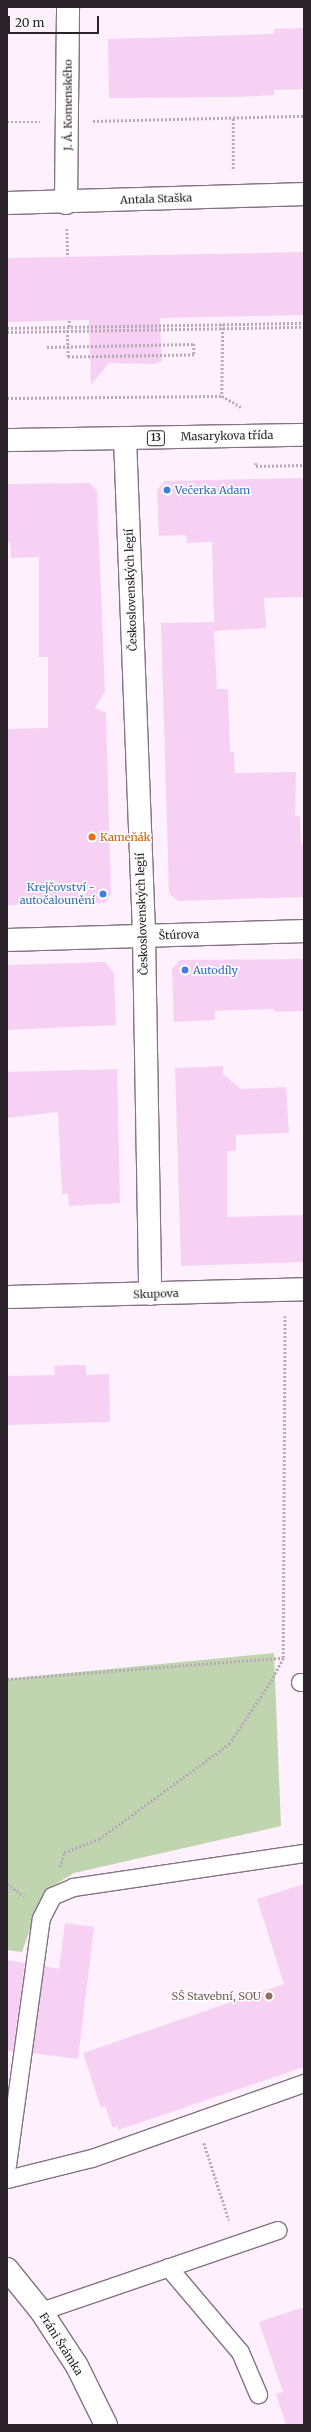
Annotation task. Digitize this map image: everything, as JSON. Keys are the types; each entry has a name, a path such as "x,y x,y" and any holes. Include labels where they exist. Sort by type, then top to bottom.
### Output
{"street":[{"name":"J. Á. Komenského","path":"66,203 68,7"},
{"name":"Antala Staška","path":"7,203 66,203 304,194"},
{"name":"Masarykova třída","path":"7,440 304,435"},
{"name":"Československých legií","path":"125,438 144,936 150,1294"},
{"name":"Štúrova","path":"7,940 304,931"},
{"name":"Skupova","path":"7,1297 295,1289"},
{"name":"Fráni Šrámka","path":"7,2269 40,2311 77,2366 106,2425"}],"lane":[{"path":"7,2165 41,1918 52,1896 73,1887 304,1852"},
{"path":"7,2179 92,2158 304,2083"},
{"path":"40,2311 277,2230"},
{"path":"168,2267 240,2352 258,2394"}],"path":[{"path":"7,122 68,122 304,116"},
{"path":"232,196 233,118"},
{"path":"69,320 69,327"},
{"path":"7,328 304,323"},
{"path":"7,332 304,327"},
{"path":"47,347 63,347 70,347 132,346 194,344 194,355 68,357 68,351 67,344 67,331"},
{"path":"7,398 222,396"},
{"path":"7,1679 283,1658 295,1289"},
{"path":"58,1872 64,1852 99,1839 229,1744 271,1681"},
{"path":"196,2121 237,2243"}],"green space":[{"path":"274,1653 281,1826 74,1873 53,1886 40,1901 22,1952 7,1950 7,1679"}],"building":[{"path":"304,28 304,89 274,90 274,95 241,97 109,98 108,39 274,34 274,29"},
{"path":"304,252 304,315 160,318 162,361 154,364 109,363 91,385 89,320 7,322 7,258"},
{"path":"304,478 304,597 264,598 266,628 214,631 217,689 228,689 230,752 234,752 235,773 296,772 295,816 300,816 301,844 304,844 304,897 178,901 169,894 161,623 214,622 212,542 187,543 186,535 159,536 157,490 165,481"},
{"path":"90,483 97,491 105,691 95,708 106,713 111,894 105,903 7,905 7,729 48,728 48,657 39,657 39,557 11,558 10,542 7,542 7,484"},
{"path":"304,959 304,1011 274,1012 274,1009 215,1011 215,1020 174,1022 172,969 180,960"},
{"path":"105,962 114,973 116,1025 7,1030 7,965"},
{"path":"223,1066 223,1074 241,1089 286,1087 289,1133 236,1135 236,1151 227,1151 227,1217 304,1215 304,1262 181,1266 175,1068"},
{"path":"117,1069 120,1203 69,1206 68,1194 62,1194 58,1112 7,1118 7,1072"},
{"path":"86,1365 86,1375 109,1374 110,1422 7,1425 7,1376 55,1375 54,1366"},
{"name":"SŠ Stavební, SOU","path":"304,1884 304,2067 118,2130 117,2126 113,2128 105,2106 101,2108 83,2053 284,1984 257,1899"},
{"path":"65,1923 94,1927 78,2059 32,2053 44,1966 59,1969"},
{"path":"7,1960 25,1963 13,2051 7,2050"},
{"path":"304,2307 304,2425 286,2425 276,2394 283,2392 259,2322"}],"place":[{"name":"Večerka Adam","path":"167,490"},
{"name":"Kameňák","path":"92,837"},
{"name":"Krejčovství - autočalounění","path":"103,894"},
{"name":"Autodíly","path":"185,970"},
{"name":"SŠ Stavební, SOU","path":"269,1996"}]}
